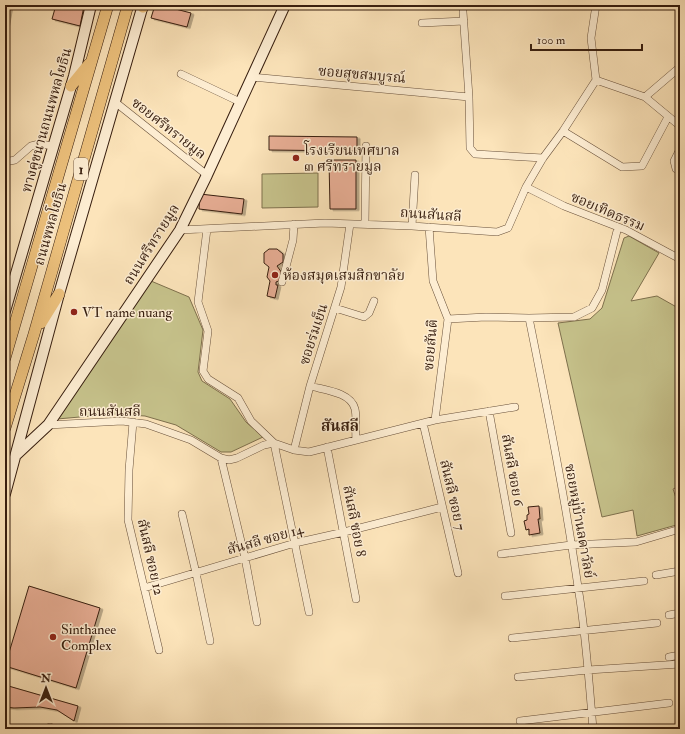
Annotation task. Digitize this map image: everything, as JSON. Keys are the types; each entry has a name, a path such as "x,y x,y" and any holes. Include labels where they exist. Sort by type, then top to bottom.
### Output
{"main road":[{"name":"ทางคู่ขนานถนนพหลโยธิน","path":"5,311 71,86 91,5"},
{"name":"ถนนพหลโยธิน","path":"5,358 108,5"},
{"name":"ถนนพหลโยธิน","path":"5,428 34,334 128,5"},
{"name":"ถนนศรีทรายมูล","path":"17,454 48,425 180,230 207,175 285,5"},
{"name":"1","path":"5,494 59,294 143,6"},
{"path":"71,86 92,60"},
{"path":"34,334 59,294"}],"street":[{"path":"596,5 591,38 596,80 645,97 680,126"},
{"path":"463,12 470,97 470,148 475,154 543,158"},
{"path":"422,23 464,21"},
{"path":"645,97 680,67"},
{"path":"181,74 240,102"},
{"name":"ซอยสุขสมบูรณ์","path":"252,77 470,97"},
{"name":"ถนนสันสลี","path":"180,230 294,224 366,224 498,232 508,228 526,187 543,158 596,80"},
{"name":"ซอยศรีทรายมูล","path":"115,102 207,175"},
{"path":"563,130 622,167 642,166 668,117"},
{"path":"5,162 15,160 31,146 39,144 54,146"},
{"path":"366,146 366,224"},
{"path":"680,148 674,160 676,169 680,171"},
{"path":"412,226 415,175"},
{"name":"ซอยเทิดธรรม","path":"526,187 564,206 618,227 680,259"},
{"path":"282,282 293,240 294,224"},
{"name":"ซอยร่มเย็น","path":"294,450 310,386 341,287 350,224"},
{"name":"ซอยสันติ","path":"429,227 433,281 448,320 435,420"},
{"path":"448,320 574,317 592,308 602,290 618,227"},
{"path":"207,229 198,302 208,331 203,371 208,379 238,398 251,421 274,443 294,450 309,452 435,420 515,407"},
{"path":"335,308 364,317 368,314 374,301"},
{"name":"ซอยหมู่บ้านลดาวัลย์","path":"529,318 555,451 579,588 593,729"},
{"path":"310,386 344,396 351,400 355,412 356,440"},
{"name":"สันสลี ซอย 6","path":"489,411 511,534"},
{"name":"ถนนสันสลี","path":"48,425 134,422 146,424 191,440 221,458"},
{"name":"สันสลี ซอย 12","path":"134,422 129,470 128,520 159,650"},
{"name":"สันสลี ซอย 7","path":"423,423 458,573"},
{"path":"257,622 245,558 221,458 229,460 238,458 264,445 274,443"},
{"path":"274,443 309,612"},
{"name":"สันสลี ซอย 8","path":"327,447 356,599"},
{"name":"สันสลี ซอย 14","path":"144,588 295,543 396,520 442,507"},
{"path":"182,514 210,641"},
{"path":"500,554 571,545 636,542 680,529"},
{"path":"656,574 680,571"},
{"path":"505,596 644,581"},
{"path":"668,615 680,613"},
{"path":"512,638 657,623"},
{"path":"669,657 680,655"},
{"path":"518,677 588,670 680,664"},
{"path":"520,721 669,703"}],"shaded area":[{"path":"318,173 318,207 262,208 262,174"},
{"path":"629,236 659,253 631,301 657,296 680,309 680,486 673,489 680,510 680,524 637,536 633,510 602,517 558,323 590,319 602,308 624,238"},
{"path":"151,281 189,297 203,330 198,372 202,381 230,399 246,422 263,437 231,452 221,452 176,425 145,416 114,414 57,419"}],"building":[{"path":"5,5 10,5 5,33"},
{"path":"56,5 84,6 80,26 52,19"},
{"path":"155,5 191,13 187,27 151,18"},
{"path":"269,136 357,137 357,151 269,150"},
{"path":"329,160 356,160 356,209 330,209"},
{"path":"200,194 244,199 242,214 199,209"},
{"name":"ห้องสมุดเสมสิกขาลัย","path":"269,249 277,249 283,254 283,262 277,266 282,273 281,280 276,282 276,285 278,285 275,298 267,296 270,281 267,277 269,267 264,263 264,253"},
{"path":"539,506 540,519 538,519 540,533 529,535 529,529 526,530 524,521 527,520 527,515 529,514 528,507"},
{"name":"Sinthanee Complex","path":"29,586 100,608 76,688 5,666"},
{"path":"5,685 78,706 74,721 57,710 40,707 5,707"}],"place":[{"name":"โรงเรียนเทศบาล ๓ ศรีทรายมูล","path":"296,158"},
{"name":"ห้องสมุดเสมสิกขาลัย","path":"275,275"},
{"name":"VT name nuang","path":"74,312"},
{"name":"Sinthanee Complex","path":"53,637"}],"district":[{"name":"สันสลี","path":"340,426"}]}
